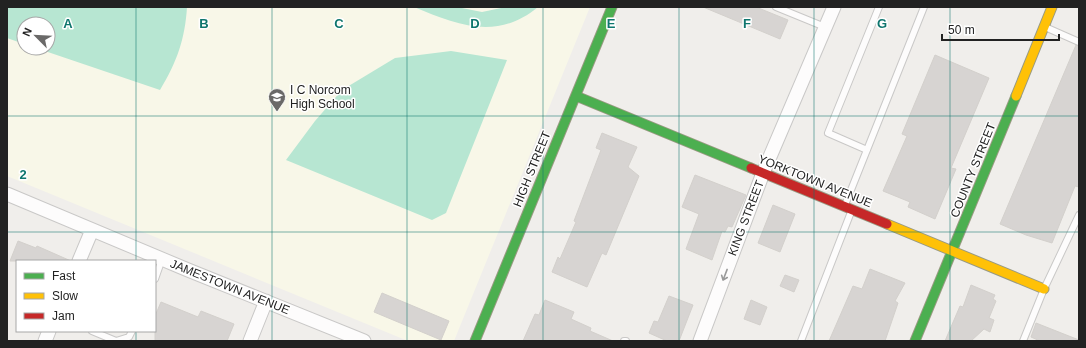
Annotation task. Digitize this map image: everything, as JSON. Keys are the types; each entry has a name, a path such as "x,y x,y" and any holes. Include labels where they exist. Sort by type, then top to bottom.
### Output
{"street":[{"name":"HIGH STREET","path":"474,341 612,7"},
{"name":"KING STREET","path":"700,341 763,173 834,7"},
{"name":"COUNTY STREET","path":"915,341 953,252 1052,7"},
{"name":"YORKTOWN AVENUE","path":"576,96 1044,289"},
{"name":"JAMESTOWN AVENUE","path":"7,194 364,341"},
{"path":"79,260 92,230"},
{"path":"250,341 266,301"}],"lane":[{"path":"776,7 825,27"},
{"path":"867,150 828,133 879,7"},
{"path":"801,341 867,150 924,7"},
{"path":"1044,27 1079,42"},
{"path":"1023,341 1044,289 1079,214"},
{"path":"156,276 162,259"},
{"path":"94,332 116,341 129,337 132,332"}],"shaded area":[{"name":"I C Norcom High School","path":"7,7 590,7 454,341 408,341 7,176"}],"green space":[{"path":"7,7 187,7 184,30 179,50 171,70 160,90 56,55 56,16 16,16 16,41 7,38"},
{"path":"414,7 457,7 482,12 506,7 538,7 523,18 507,24 492,27 461,24"},
{"path":"451,51 507,60 446,213 432,220 286,160 315,121 342,90 395,58"}],"building":[{"path":"703,7 756,7 788,20 780,39"},
{"path":"1076,45 1079,46 1079,187 1075,186 1052,243 1026,235 1000,224"},
{"path":"935,55 989,78 951,168 956,169 935,219 908,207 910,202 883,191 907,136 902,134"},
{"path":"602,133 637,147 628,167 639,176 606,255 602,253 587,287 552,272 558,257 560,259 576,222 574,221 601,150 596,148"},
{"path":"695,175 746,195 732,227 728,226 725,232 722,231 712,260 686,249 699,214 682,207"},
{"path":"773,205 795,214 780,252 758,243"},
{"path":"18,241 36,248 37,246 69,260 16,260 10,261"},
{"path":"870,269 905,283 895,301 898,303 885,341 829,341 853,286 862,289"},
{"path":"785,275 799,280 794,292 780,286"},
{"path":"971,285 995,295 993,299 996,301 989,318 994,320 990,332 984,329 971,341 945,341 960,306 963,307"},
{"path":"382,293 449,321 441,340 374,312"},
{"path":"669,296 693,305 679,341 667,341 649,333 654,321 658,322"},
{"path":"545,300 574,312 571,319 591,328 590,331 613,341 523,341 535,314 539,315"},
{"path":"751,300 767,307 760,325 744,319"},
{"path":"161,302 198,317 201,311 234,324 227,341 155,341 156,314"},
{"path":"1036,323 1079,341 1040,341 1031,337"}],"traffic: fast":[{"path":"475,341 612,7"},
{"path":"576,96 751,168"},
{"path":"915,341 1016,96"}],"traffic: slow":[{"path":"1016,96 1052,7"},
{"path":"887,224 1044,289"}],"traffic: jam":[{"path":"751,168 887,224"}],"place":[{"name":"I C Norcom High School","path":"277,112"}]}
